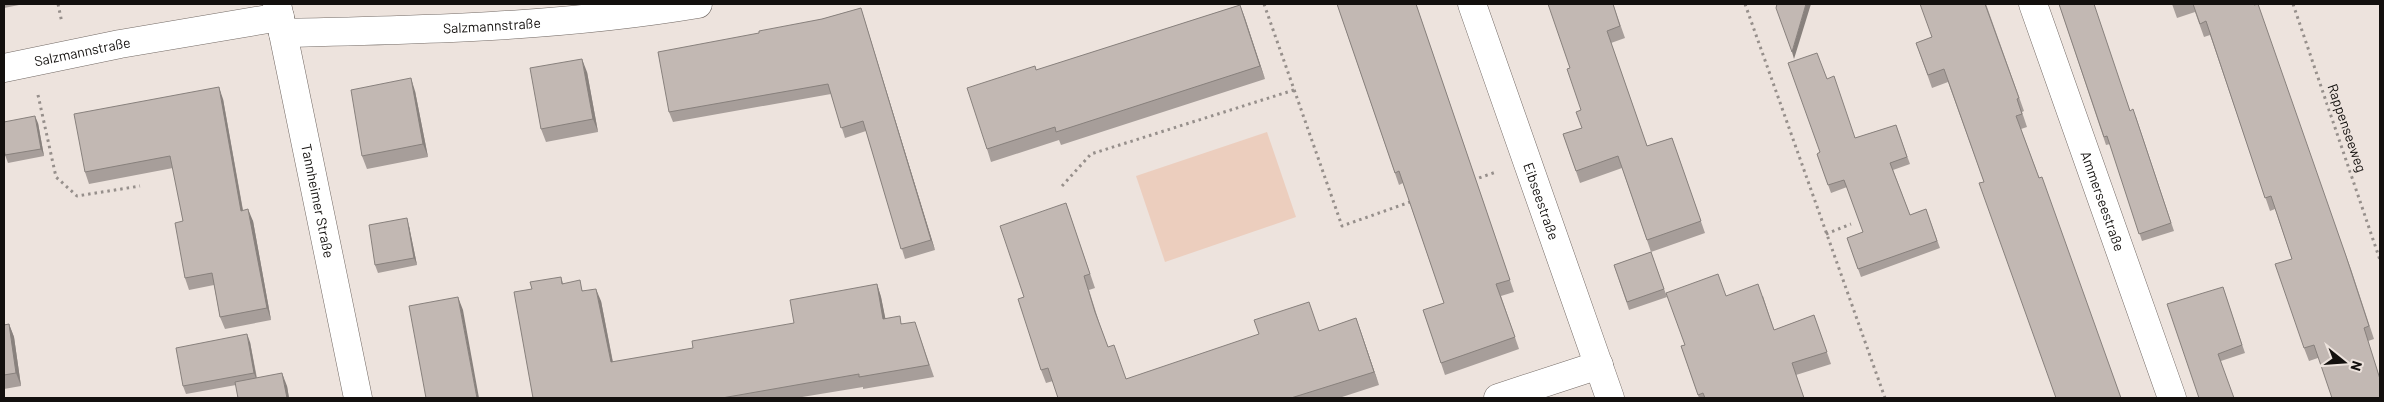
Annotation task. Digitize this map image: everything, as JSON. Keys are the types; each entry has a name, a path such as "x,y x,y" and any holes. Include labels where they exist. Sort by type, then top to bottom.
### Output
{"street":[{"name":"Salzmannstraße","path":"4,68 120,44 280,18 393,31 525,25 698,4"},
{"name":"Eibseestraße","path":"1472,4 1610,398"},
{"name":"Ammerseestraße","path":"2033,4 2172,398"},
{"name":"Tannheimer Straße","path":"280,18 358,398"},
{"path":"1498,398 1599,365"}],"path":[{"path":"1264,4 1342,226 1416,200"},
{"path":"1745,4 1885,398"},
{"name":"Rappenseeweg","path":"2293,4 2380,260"},
{"path":"31,62 56,177 77,196 140,186"},
{"path":"1062,186 1091,154 1294,90"},
{"path":"1471,180 1526,161"},
{"path":"1826,234 1851,224"}],"shaded area":[{"path":"1267,132 1296,217 1165,262 1136,176"}],"building":[{"path":"1337,4 1416,4 1510,280 1496,284 1515,337 1441,363 1423,310 1444,303 1399,171 1395,173"},
{"path":"1548,4 1613,4 1620,26 1607,31 1647,146 1672,138 1701,221 1647,240 1618,156 1576,171 1563,134 1582,128 1576,112 1581,110 1567,69 1570,68"},
{"path":"1777,4 1806,4 1792,52 1776,8"},
{"path":"1920,4 1985,4 2019,98 2017,99 2022,114 2016,116 2039,178 2042,177 2121,398 2056,398 1979,183 1984,182 1944,69 1928,75 1916,43 1932,37"},
{"path":"2059,4 2094,4 2130,111 2133,109 2171,223 2139,234 2107,136 2104,137"},
{"path":"2193,4 2258,4 2369,326 2364,328 2380,379 2380,398 2332,398 2314,345 2304,348 2275,264 2292,259 2271,196 2265,198 2206,21 2200,24"},
{"path":"1240,5 1260,66 1056,132 1055,127 987,149 967,88 1035,66 1036,70"},
{"path":"861,8 931,240 901,249 863,121 841,128 828,84 669,112 658,52 759,33 759,31 822,19"},
{"path":"1817,53 1827,79 1834,76 1855,138 1896,125 1907,157 1890,163 1910,215 1926,209 1937,241 1858,269 1847,238 1863,232 1844,180 1828,185 1817,154 1820,152 1788,63"},
{"path":"582,59 593,119 541,129 530,68"},
{"path":"411,78 423,144 362,156 351,90"},
{"path":"219,87 241,211 248,209 267,308 220,317 212,273 185,278 175,223 183,221 170,156 85,172 74,114"},
{"path":"35,116 41,149 5,155 4,122"},
{"path":"1066,203 1090,274 1084,276 1095,312 1108,347 1114,345 1126,379 1259,334 1254,320 1309,302 1319,331 1356,318 1374,372 1291,398 1058,398 1048,368 1041,370 1018,299 1024,297 1000,226"},
{"path":"407,218 414,258 375,265 369,225"},
{"path":"1651,252 1664,289 1627,302 1614,265"},
{"path":"1718,274 1726,296 1758,284 1774,330 1814,315 1827,352 1792,363 1804,398 1705,398 1703,393 1698,395 1681,346 1685,345 1666,293"},
{"path":"561,277 562,284 580,280 582,291 596,289 611,362 693,348 692,341 794,323 790,300 877,284 883,319 900,316 901,324 915,322 929,365 859,377 859,374 722,398 533,398 514,292 532,289 530,282"},
{"path":"2223,287 2242,345 2218,354 2234,398 2199,398 2167,304"},
{"path":"458,297 477,398 426,398 409,306"},
{"path":"9,324 16,373 4,375 4,325"},
{"path":"247,334 254,373 183,386 176,348"},
{"path":"282,373 287,398 238,398 235,382"}]}
